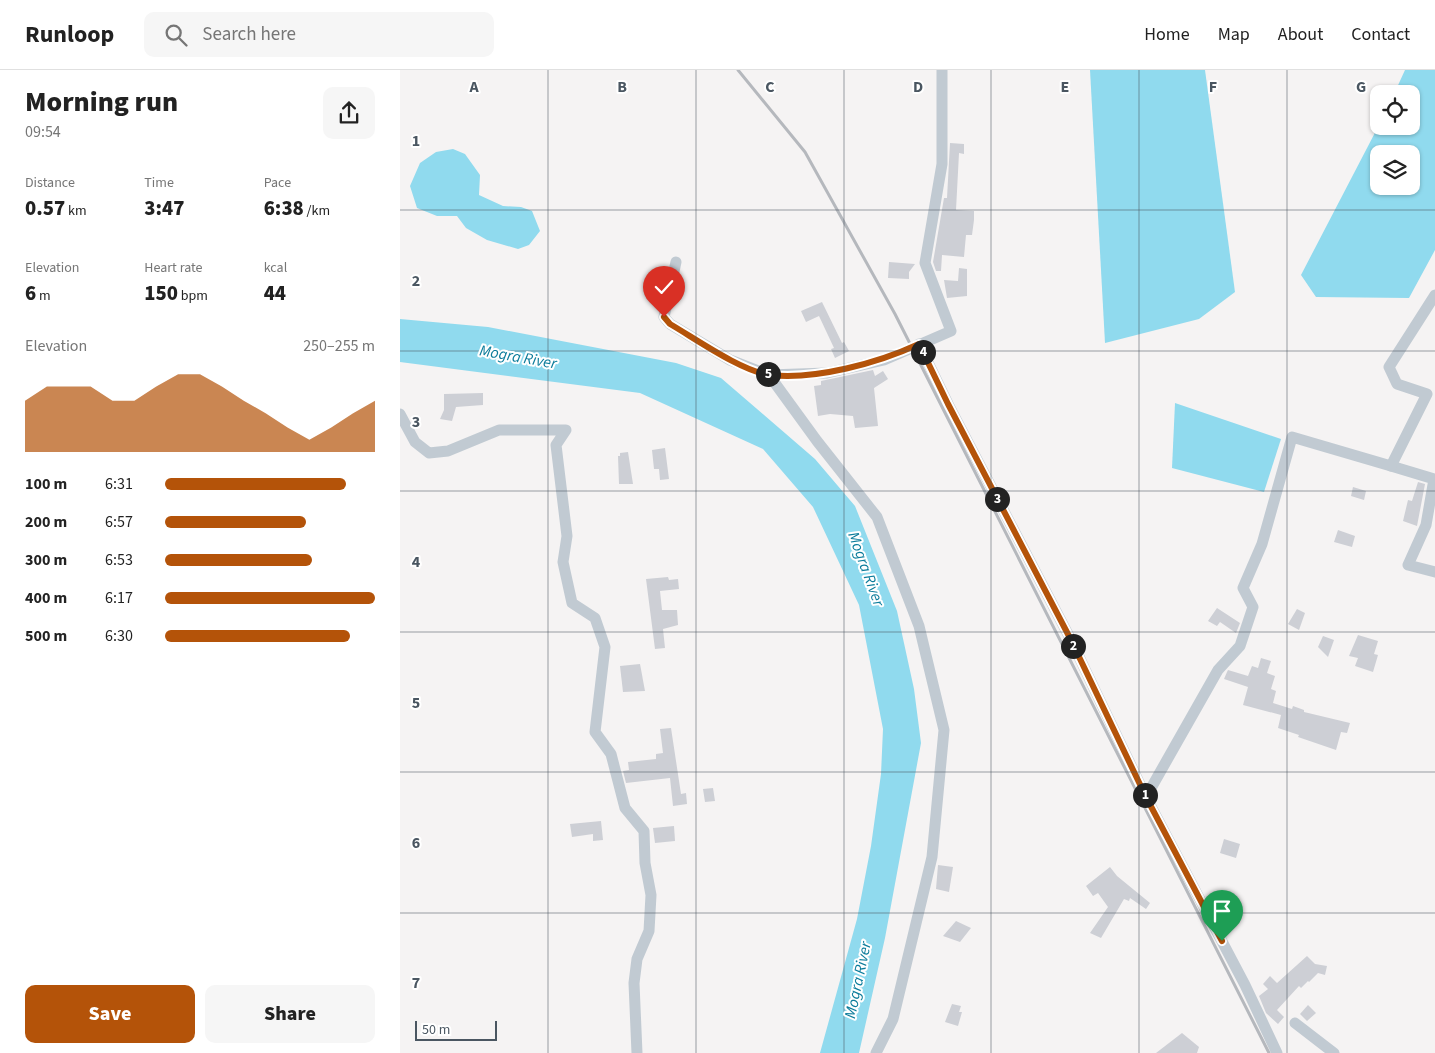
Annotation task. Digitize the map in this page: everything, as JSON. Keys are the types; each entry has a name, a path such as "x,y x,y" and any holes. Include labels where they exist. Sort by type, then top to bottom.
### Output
{"street":[{"path":"676,262 664,317 670,324 730,360 769,375 827,373 884,360 951,331 925,263 942,164 942,70"},
{"path":"1391,466 1427,394 1398,384 1389,367 1435,294"},
{"path":"919,344 948,404 1071,640 1146,797 1245,985 1277,1053"},
{"path":"769,375 877,516 919,626 944,730 932,857 893,1019 876,1053"},
{"path":"400,414 415,442 429,453 448,451 499,430 566,430 556,445 568,536 563,562 572,603 595,618 605,647 595,732 611,754 625,808 644,831 645,862 651,895 649,931 636,959 634,983 637,1053"},
{"path":"1146,797 1218,670 1240,646 1253,607 1243,588 1262,544 1292,437 1434,479 1426,525 1408,565 1435,572"},
{"path":"1294,1023 1334,1053"}],"water":[{"path":"1090,70 1205,70 1235,292 1199,319 1105,343"},
{"path":"1405,70 1435,70 1435,250 1409,298 1316,297 1301,275 1374,135 1420,135 1420,85 1398,85"},
{"path":"453,149 465,154 480,175 479,195 503,206 521,207 532,211 540,231 529,245 518,249 487,240 466,228 457,216 437,216 417,208 410,186 420,163 436,152"},
{"name":"Mogra River","path":"400,319 488,327 676,363 721,378 815,459 855,506 897,611 914,689 921,743 885,938 859,1053 820,1053 857,919 871,846 881,774 883,729 859,605 813,507 763,449 640,393 400,362"},
{"path":"1175,403 1281,439 1264,492 1172,468"}],"building":[{"path":"950,143 964,144 964,154 959,153 956,210 974,211 974,220 972,235 966,235 964,257 942,255 941,271 936,271 933,262 944,198 947,198"},
{"path":"889,262 915,264 909,272 909,279 888,278"},
{"path":"959,268 967,269 967,296 947,298 944,280 958,281"},
{"path":"822,302 842,343 844,342 849,351 835,358 831,349 834,348 819,316 806,322 801,311"},
{"path":"873,370 875,376 883,371 888,379 874,388 878,426 855,428 853,416 830,414 818,416 814,386 821,385 821,381"},
{"path":"483,393 483,405 456,407 452,421 440,419 444,410 444,394"},
{"path":"665,448 669,479 660,480 659,469 654,469 652,450"},
{"path":"628,452 633,484 619,484 618,456 620,456 620,453"},
{"path":"1418,482 1425,484 1417,526 1403,521 1408,500 1412,501"},
{"path":"1353,487 1366,491 1364,500 1351,496"},
{"path":"1338,530 1355,536 1352,547 1334,542"},
{"path":"668,577 669,580 678,579 679,589 660,591 662,610 677,610 678,625 663,629 665,648 655,649 646,579"},
{"path":"1217,608 1240,623 1236,633 1220,622 1217,626 1208,621"},
{"path":"1297,609 1305,613 1299,630 1288,624"},
{"path":"1358,635 1378,641 1374,654 1378,655 1373,672 1355,666 1358,658 1349,656"},
{"path":"1323,636 1334,640 1328,657 1318,647"},
{"path":"1261,658 1271,661 1267,673 1275,676 1271,689 1276,691 1273,703 1292,709 1293,706 1304,710 1304,712 1350,723 1347,733 1341,732 1336,750 1278,728 1281,715 1243,705 1248,687 1224,679 1228,670 1248,676 1252,666 1258,668"},
{"path":"640,664 645,691 623,692 620,666"},
{"path":"671,728 681,794 686,793 687,804 673,806 670,778 626,783 623,771 629,770 628,762 656,759 656,754 663,753 660,729"},
{"path":"713,788 715,801 705,802 703,789"},
{"path":"601,821 603,840 593,841 593,834 572,837 570,824"},
{"path":"674,826 675,841 655,843 653,828"},
{"path":"1224,839 1240,844 1236,858 1220,853"},
{"path":"938,865 953,867 949,892 936,889"},
{"path":"1110,867 1117,876 1150,903 1146,909 1130,898 1129,901 1124,899 1101,938 1090,933 1108,907 1098,893 1093,896 1086,886"},
{"path":"956,921 971,928 960,942 943,936"},
{"path":"1307,956 1315,964 1327,966 1325,975 1318,973 1301,988 1299,986 1277,1010 1284,1017 1278,1024 1266,1013 1259,996 1268,989 1263,984 1270,976 1277,983"},
{"path":"952,1004 961,1006 959,1012 962,1012 958,1026 945,1022"},
{"path":"1308,1005 1316,1013 1307,1021 1300,1014"},
{"path":"1182,1033 1199,1047 1197,1053 1156,1053"}],"railway":[{"path":"738,70 805,152 895,314 1269,1053"}],"route":[{"path":"664,317 670,324 730,360 769,375 827,373 884,360 919,344 948,404 1071,640 1146,797 1222,941"}]}
